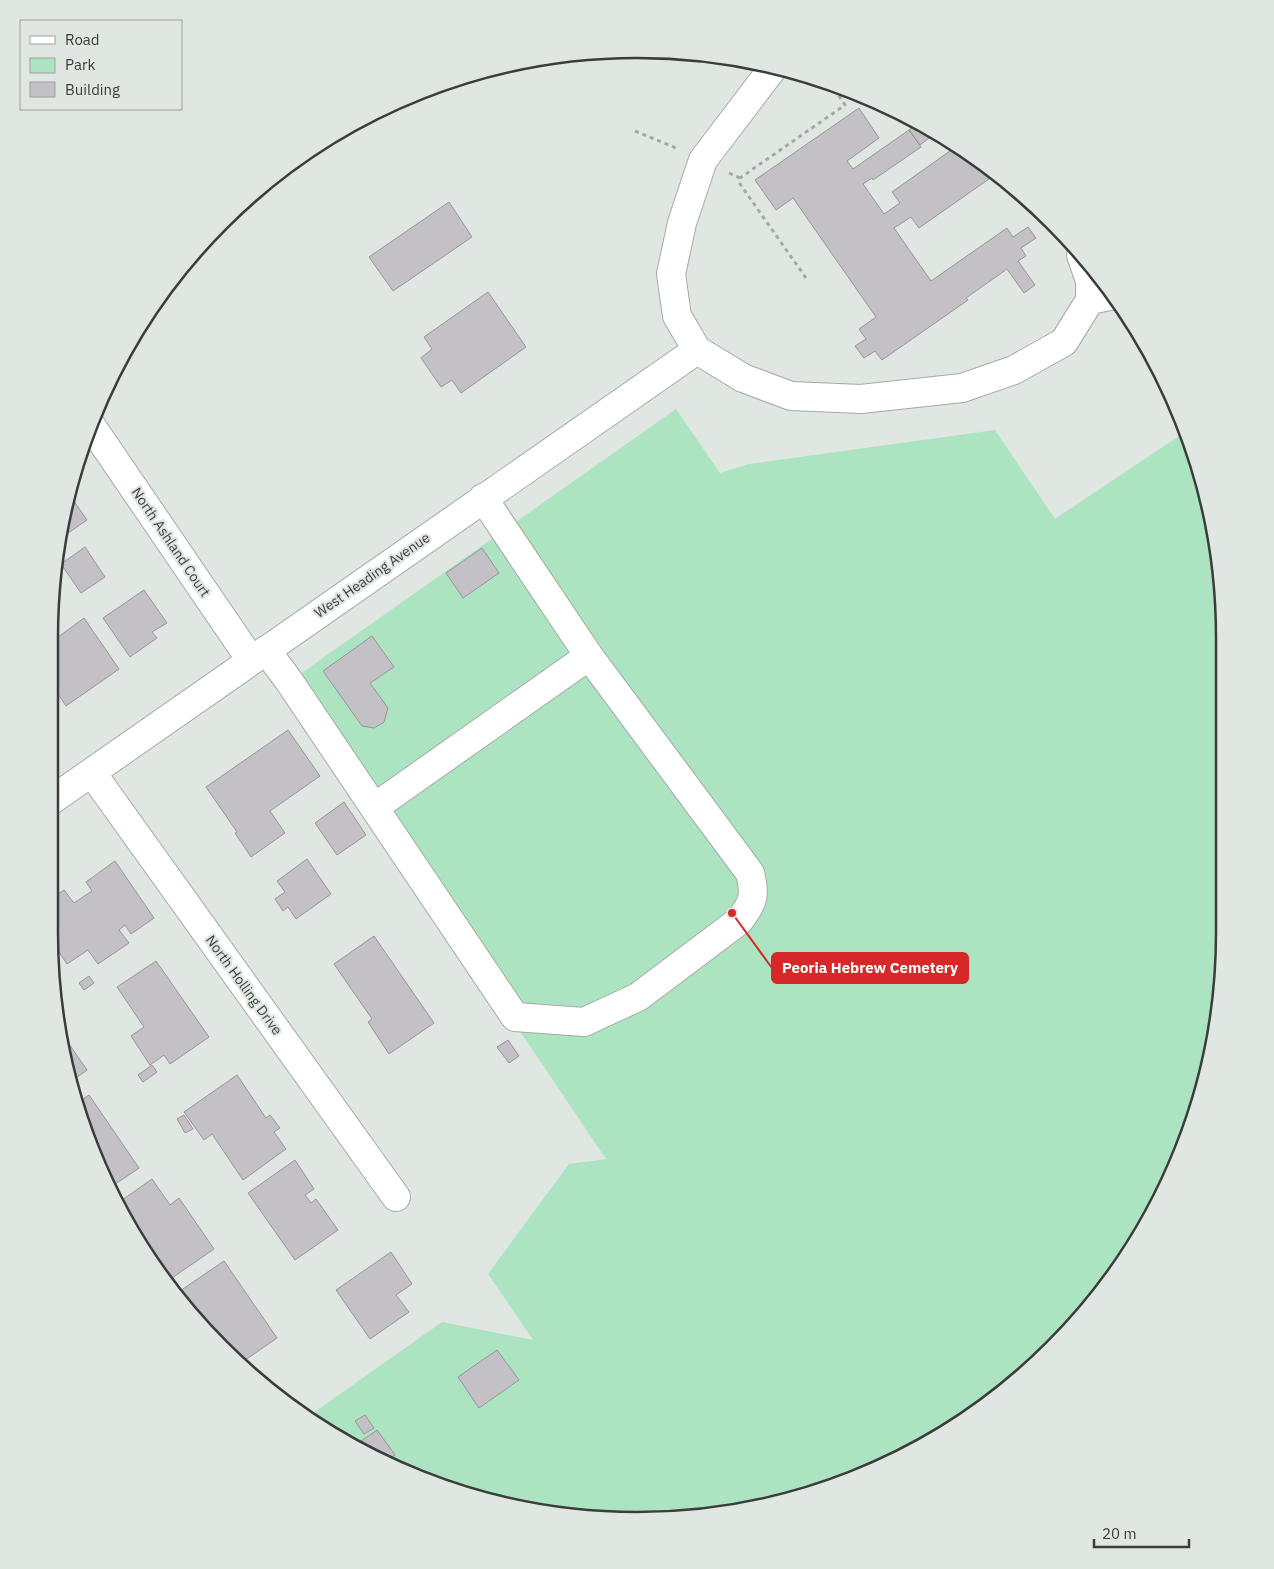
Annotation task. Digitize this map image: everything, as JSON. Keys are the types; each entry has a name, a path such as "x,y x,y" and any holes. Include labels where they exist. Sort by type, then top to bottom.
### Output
{"street":[{"path":"769,73 703,160 682,223 671,274 677,316 697,350 743,378 791,396 861,399 962,388 1014,370 1064,342 1102,297 1090,280 1087,272"},
{"name":"West Heading Avenue","path":"58,796 697,350"},
{"name":"North Ashland Court","path":"96,432 258,655 290,681 514,1017 584,1022 638,997 739,921 750,908 754,890 750,873 589,656"},
{"path":"375,807 589,656 483,498"},
{"name":"North Holling Drive","path":"92,773 396,1197"}],"path":[{"path":"806,278 740,184 740,178 844,105 837,93"}],"green space":[{"path":"676,409 720,473 749,464 995,430 1055,519 1180,435 1197,487 1205,524 1212,561 1215,599 1216,932 1212,1008 1197,1082 1172,1154 1139,1222 1097,1285 1047,1342 1019,1368 990,1392 927,1434 893,1452 823,1481 787,1492 713,1507 637,1512 599,1510 561,1507 487,1492 451,1481 381,1452 313,1413 442,1322 533,1340 488,1274 569,1164 606,1159 286,684"}],"building":[{"path":"859,108 879,138 847,161 853,169 909,130 921,147 873,180 872,178 863,184 884,214 900,203 892,192 951,150 991,178 919,228 911,217 894,228 931,281 1007,228 1013,237 1028,227 1036,238 1021,248 1026,256 1018,261 1035,285 1024,293 1007,269 966,298 968,300 882,360 875,351 864,358 855,346 866,339 859,329 876,317 793,198 776,210 755,180"},
{"path":"912,127 930,137 920,145 909,130"},
{"path":"449,202 472,237 393,291 369,257"},
{"path":"488,292 526,347 461,393 452,380 441,387 421,358 432,349 424,337"},
{"path":"74,501 87,520 67,534"},
{"path":"85,547 105,577 81,593 62,563"},
{"path":"482,548 499,573 463,598 446,573"},
{"path":"144,590 167,623 152,632 157,638 130,657 103,618"},
{"path":"84,618 119,669 66,706 58,694 58,637"},
{"path":"372,636 394,667 370,683 388,708 384,722 374,728 362,726 323,671"},
{"path":"288,730 320,776 270,811 285,833 251,857 235,833 237,832 206,787"},
{"path":"344,802 366,835 337,855 315,823"},
{"path":"307,859 331,894 296,919 288,907 283,911 275,899 285,892 277,881"},
{"path":"115,861 154,918 131,934 125,925 119,930 129,943 98,964 88,950 67,964 59,952 58,894 64,890 74,903 92,891 86,882"},
{"path":"374,936 434,1023 389,1054 368,1022 372,1019 334,964"},
{"path":"156,961 209,1037 170,1064 164,1055 150,1065 131,1036 144,1027 117,987"},
{"path":"89,976 94,983 84,990 79,983"},
{"path":"508,1040 519,1056 509,1063 497,1047"},
{"path":"69,1044 87,1070 76,1078"},
{"path":"152,1065 157,1072 143,1082 138,1075"},
{"path":"237,1075 266,1118 270,1115 280,1128 274,1132 286,1149 243,1180 212,1134 204,1140 184,1112"},
{"path":"89,1095 139,1168 115,1184 102,1154 82,1099"},
{"path":"184,1115 193,1129 185,1133 177,1119"},
{"path":"295,1160 314,1189 305,1195 311,1203 316,1199 338,1230 295,1260 248,1193"},
{"path":"152,1179 170,1205 179,1198 214,1249 172,1278 135,1222 123,1199"},
{"path":"391,1252 412,1284 396,1295 409,1312 370,1339 336,1290"},
{"path":"224,1261 277,1338 246,1360 227,1342 181,1290"},
{"path":"497,1350 519,1380 479,1408 458,1377"},
{"path":"365,1415 374,1428 364,1434 355,1421"},
{"path":"377,1430 395,1455 392,1457 361,1441"}],"place":[{"name":"Peoria Hebrew Cemetery","path":"732,913"}]}
